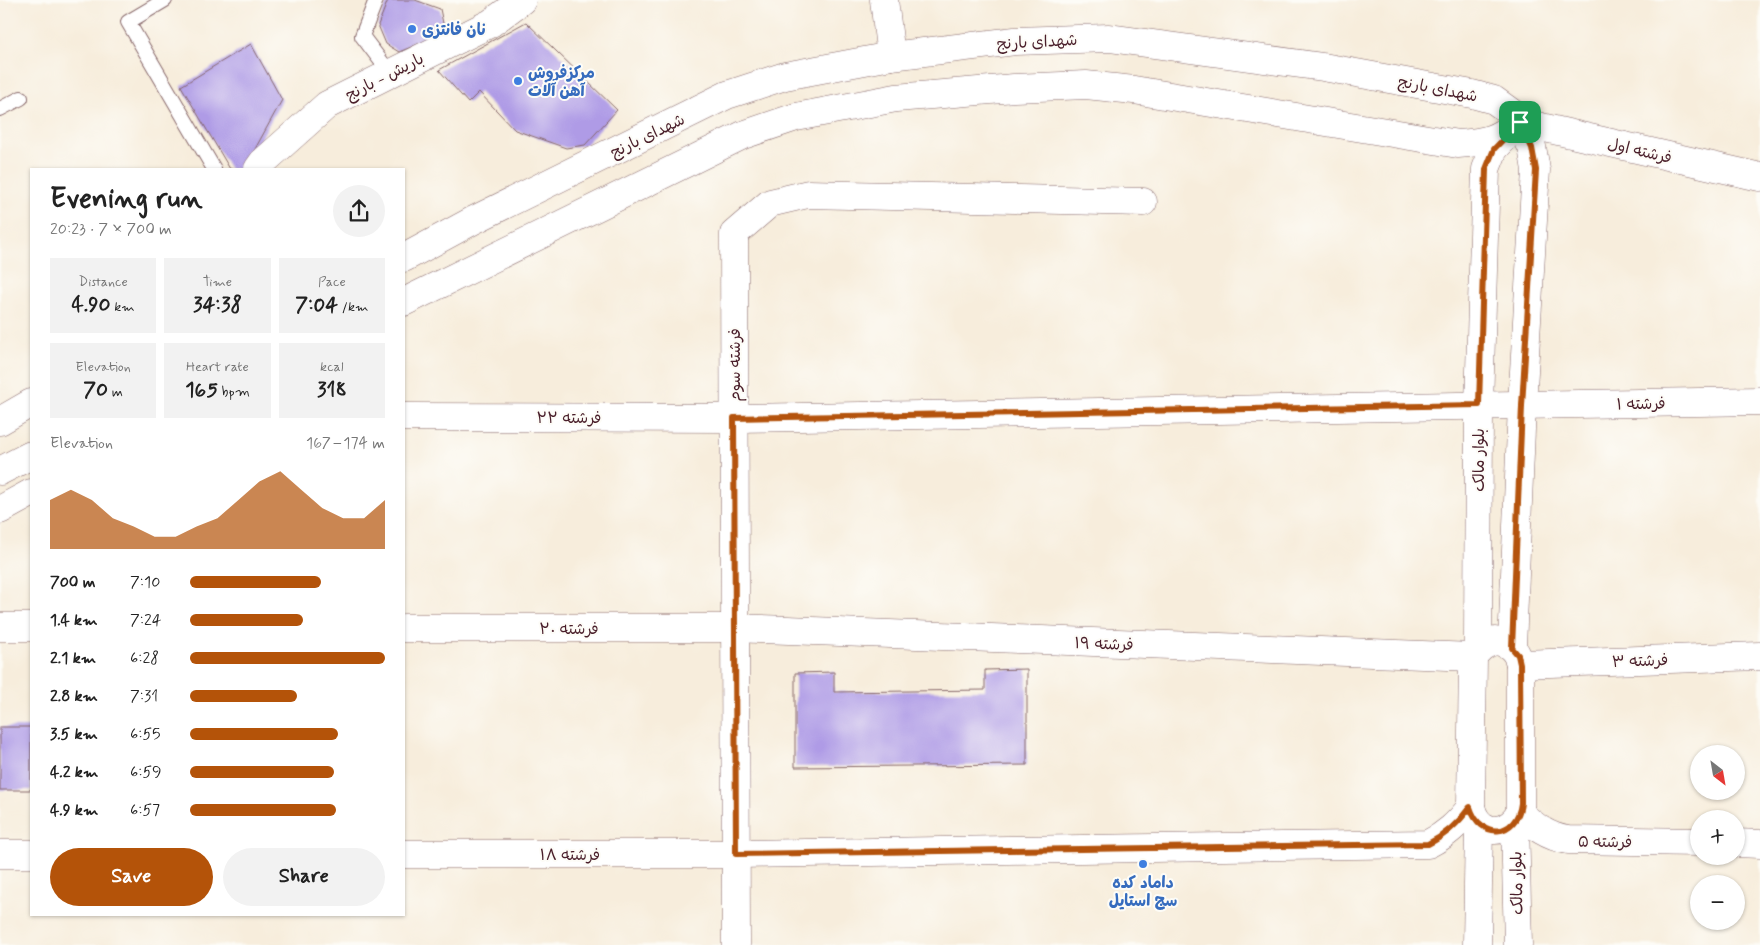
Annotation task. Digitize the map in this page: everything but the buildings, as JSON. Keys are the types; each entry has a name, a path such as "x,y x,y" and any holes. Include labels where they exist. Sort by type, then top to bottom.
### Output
{"street":[{"path":"884,0 891,56"},
{"name":"باریش - بارنج","path":"259,168 327,104 491,23 519,1"},
{"name":"شهدای بارنج","path":"405,257 474,220 727,95 785,76 891,56 1016,40 1109,38 1323,67 1472,94 1494,100 1512,113 1520,122"},
{"path":"405,302 743,134 796,117 896,98 1014,88 1086,85 1134,90 1458,144 1481,143 1498,137 1520,122 1532,148 1536,170 1522,406 1516,656"},
{"name":"فرشته اول","path":"1520,122 1760,178"},
{"name":"بلوار مالک","path":"1475,816 1479,405 1486,169 1494,149 1520,122"},
{"name":"فرشته سوم","path":"736,945 734,234 770,203 808,194 1143,202"},
{"name":"فرشته ۱","path":"1479,405 1522,406 1760,401"},
{"path":"0,421 30,404"},
{"name":"۲۲ فرشته","path":"405,417 734,418 1479,405"},
{"path":"0,471 30,456"},
{"path":"0,510 30,494"},
{"path":"0,626 30,627"},
{"name":"۲۰ فرشته","path":"405,628 735,628"},
{"name":"۱۹ فرشته","path":"735,628 1476,653 1486,644 1495,641 1504,643 1516,656"},
{"name":"بلوار مالک","path":"1516,656 1518,945"},
{"name":"فرشته ۳","path":"1516,656 1760,656"},
{"path":"1475,816 1488,829 1498,831 1507,828 1517,818"},
{"path":"1475,816 1477,945"},
{"name":"۱۸ فرشته","path":"405,854 736,854 1428,844 1475,816"},
{"name":"فرشته ۵","path":"1517,818 1556,838 1568,840 1690,842"},
{"path":"1745,843 1760,844"},
{"path":"0,854 30,854"}],"lane":[{"path":"165,0 128,22 213,168"},
{"path":"376,0 362,36 390,73"},
{"path":"0,109 21,98"}],"place":[{"name":"نان فانتزی","path":"412,29"},
{"name":"مرکزفروش آهن آلات","path":"518,81"},
{"name":"داماد کده سج استایل","path":"1143,864"}],"route":[{"path":"1520,122 1532,148 1536,170 1522,406 1512,648 1518,655 1520,664 1521,803 1520,813 1515,822 1507,828 1498,831 1488,829 1479,825 1473,817 1470,807 1462,819 1444,836 1428,844 736,854 734,418 1479,405 1486,169 1494,149 1520,122"}]}
